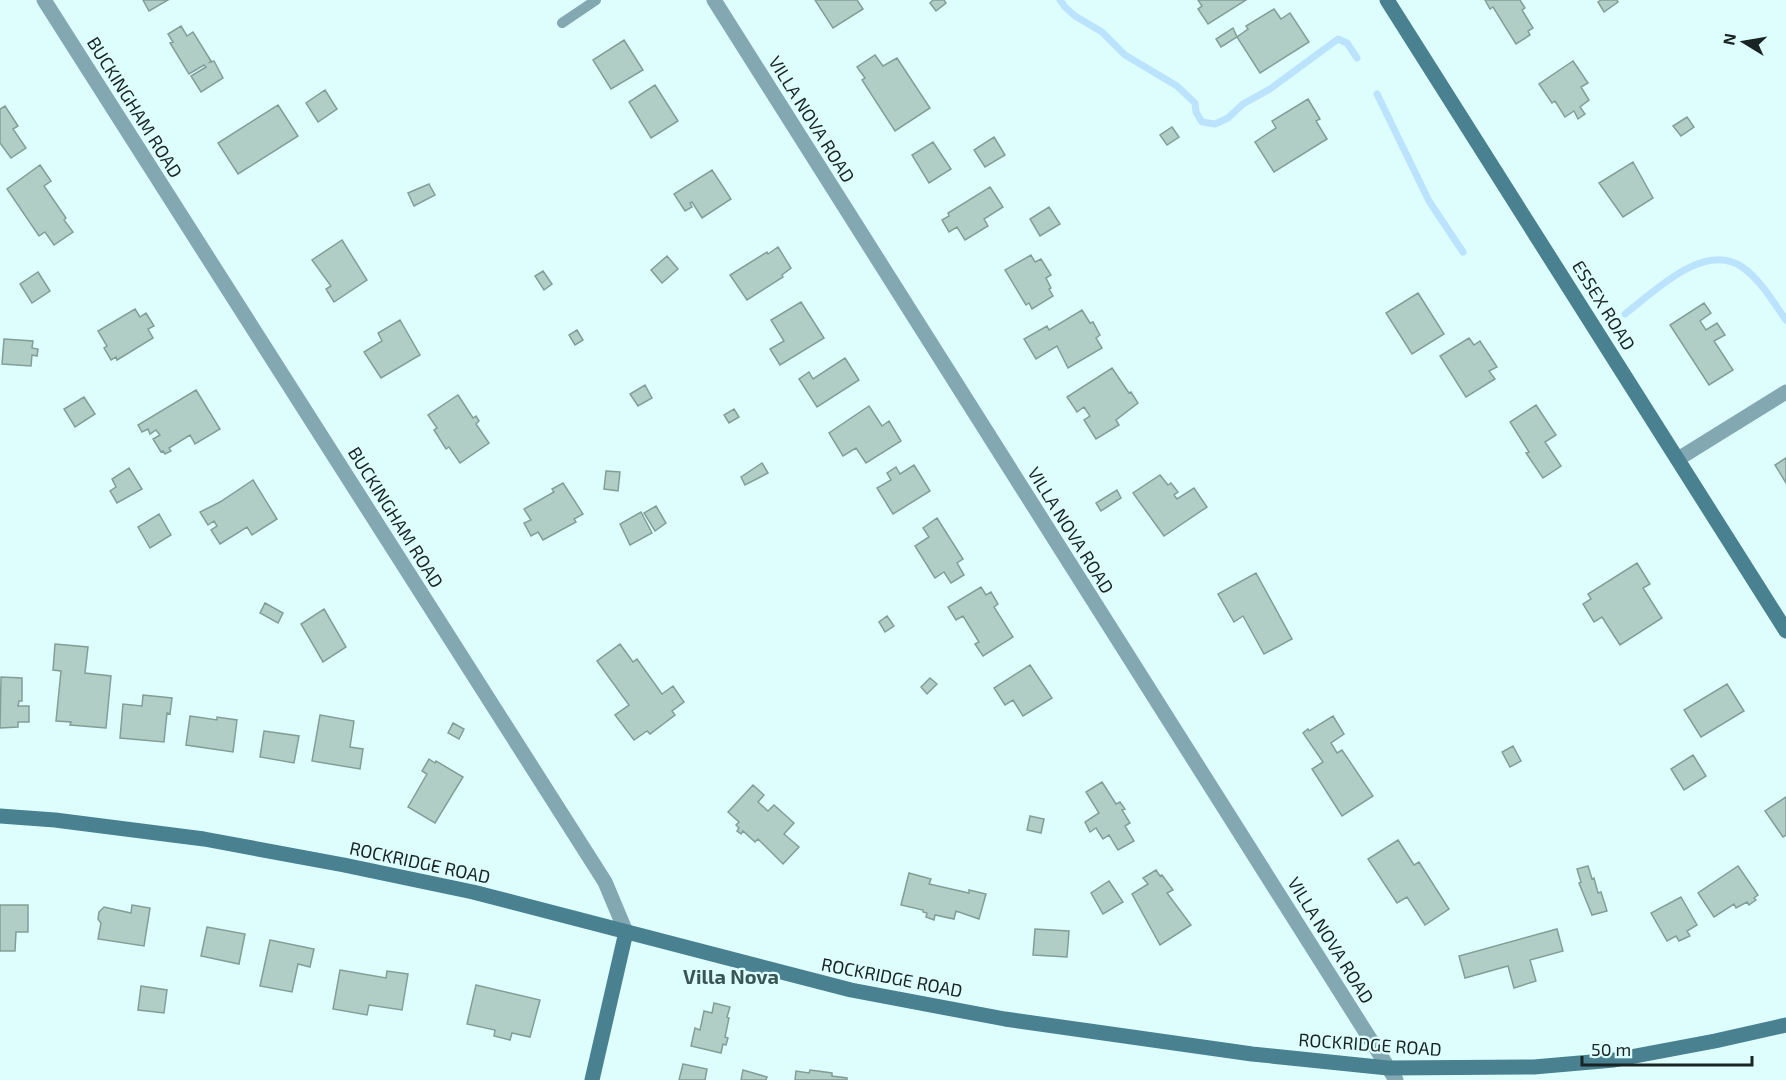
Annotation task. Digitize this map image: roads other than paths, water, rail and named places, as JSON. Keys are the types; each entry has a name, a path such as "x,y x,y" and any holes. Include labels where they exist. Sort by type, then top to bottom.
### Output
{"street":[{"name":"BUCKINGHAM ROAD","path":"44,0 605,882 626,932"},
{"name":"VILLA NOVA ROAD","path":"714,0 1392,1074"},
{"name":"ESSEX ROAD","path":"1387,0 1786,631"},
{"path":"1678,459 1786,392"},
{"name":"ROCKRIDGE ROAD","path":"0,816 55,820 204,839 298,856 473,892 851,990 1005,1018 1392,1074 1534,1067 1614,1060 1786,1025"},
{"path":"592,1080 626,932"}],"lane":[{"path":"562,22 596,0"}],"waterway":[{"path":"1060,0 1075,16 1102,32 1125,55 1177,86 1195,103 1196,112 1202,122 1215,124 1228,118 1243,104 1270,89 1338,39 1347,43 1357,58"},
{"path":"1377,94 1429,201 1463,252"},
{"path":"1625,314 1680,272 1712,260 1727,261 1749,272 1766,291 1786,320"}],"district":[{"name":"Villa Nova","path":"731,976"}]}
